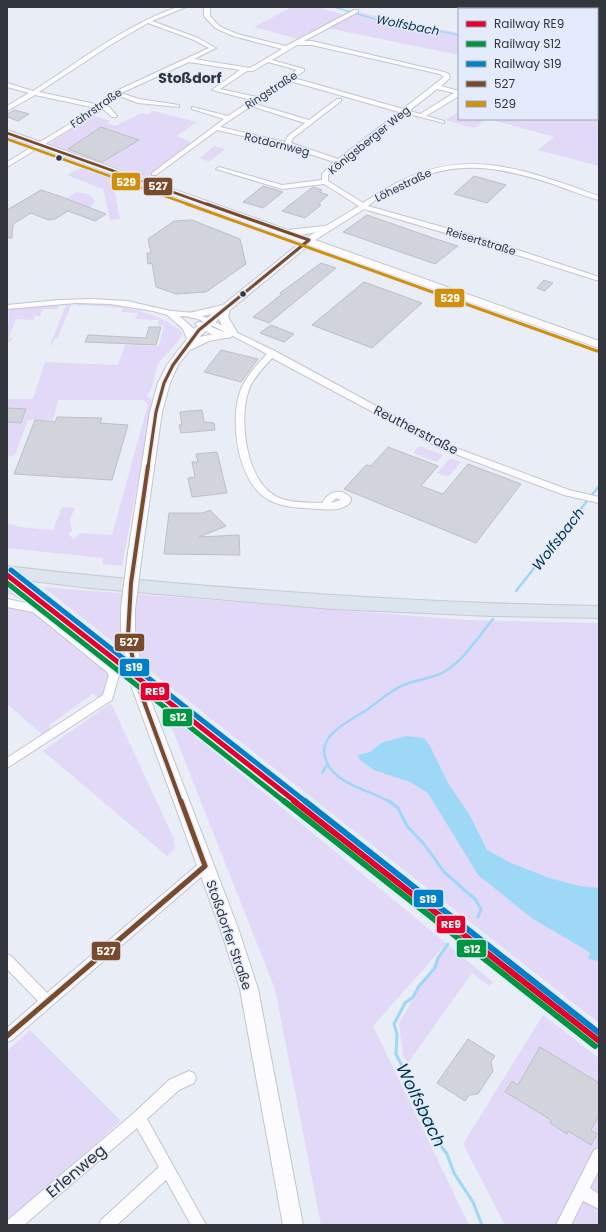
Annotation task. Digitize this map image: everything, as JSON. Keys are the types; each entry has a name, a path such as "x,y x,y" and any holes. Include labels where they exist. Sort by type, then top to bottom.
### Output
{"highway":[{"path":"7,561 234,584 432,597 599,601"},
{"path":"7,572 47,578 244,596 428,608 599,612"}],"main road":[{"path":"7,133 338,250 599,345"},
{"path":"278,229 302,232 327,228 325,236 338,250"},
{"path":"278,229 291,241 293,249 290,255"},
{"name":"Stoßdorfer Straße","path":"293,1225 249,989 229,928 139,688 128,636 128,609 156,412 164,383 180,354 206,324 309,240"},
{"path":"290,255 314,250 338,250"},
{"path":"193,315 225,308"},
{"path":"180,354 198,341 228,334 222,317 225,308"},
{"path":"170,313 188,328 192,339"}],"street":[{"path":"7,109 37,92 103,47 147,21 180,7"},
{"path":"207,7 207,16 217,27 235,34 286,48"},
{"name":"Königsberger Weg","path":"286,48 354,12"},
{"name":"Fährstraße","path":"7,165 102,107 108,98 116,93 213,48 196,39 147,21"},
{"name":"Königsberger Weg","path":"296,43 312,43 446,74 447,78 339,161 325,174 324,182 359,202 363,207"},
{"path":"188,60 251,70 286,48"},
{"name":"Ringstraße","path":"154,174 228,118 302,70 267,60"},
{"path":"246,69 215,90 257,99"},
{"path":"290,79 442,122"},
{"path":"7,85 107,108 114,116"},
{"name":"Königsberger Weg","path":"435,86 458,93"},
{"path":"116,93 138,102 177,106"},
{"name":"Königsberger Weg","path":"421,116 458,94"},
{"path":"287,144 290,137 339,100"},
{"path":"250,104 310,122"},
{"path":"194,108 228,118"},
{"name":"Rotdornweg","path":"215,128 281,144 287,144 339,161"},
{"name":"Löhestraße","path":"309,240 357,208 363,207 367,203 423,173 457,165 478,164 497,166 521,172 599,198"},
{"path":"219,169 282,187 324,182"},
{"name":"Reisertstraße","path":"363,207 482,241 599,278"},
{"path":"7,306 101,300 123,302 170,313 206,324"},
{"path":"170,313 193,315"},
{"name":"Reutherstraße","path":"193,315 214,332 228,334 242,339 272,353 445,446 567,493 597,500"},
{"path":"272,353 251,379 244,393 239,432 253,481 267,495 274,499 295,505 325,506"},
{"path":"7,603 36,609 111,669 114,675 108,697 7,764"},
{"path":"7,1036 205,866"},
{"path":"7,960 46,1002"},
{"name":"Erlenweg","path":"13,1225 139,1118 174,1084 189,1078"},
{"path":"139,1118 199,1225"},
{"path":"563,1225 599,1155"},
{"path":"106,1225 168,1168"},
{"path":"581,1191 599,1202"}],"shaded area":[{"path":"292,7 326,7 324,9 346,15 298,39 254,27"},
{"path":"357,12 458,33 458,55 327,28"},
{"path":"599,61 599,166 538,150 554,137 493,120 598,120"},
{"path":"153,111 197,122 176,136 191,142 150,176 145,177 49,144 92,115 110,121 107,123 115,126 142,113 148,115"},
{"path":"458,113 458,120 486,120 474,128 445,120"},
{"path":"214,146 225,149 209,162 200,158"},
{"path":"82,167 105,175 120,186 115,193 120,219 110,220 103,189 67,175"},
{"path":"76,192 88,194 95,200 94,203 90,207 67,198"},
{"path":"69,303 71,306 57,339 54,339 52,345 50,345 66,305"},
{"path":"78,303 133,309 159,318 183,332 176,344 160,361 150,392 147,396 153,400 122,566 102,564 103,558 7,548 7,523 20,527 53,530 62,507 75,508 70,519 72,531 68,533 73,539 81,533 112,535 148,404 144,400 58,400 53,421 28,420 15,455 10,457 7,455 7,399 33,399 45,362 118,365 125,345 159,346 164,326 158,325 159,320 135,319 138,313 121,312 123,308 82,305 78,307"},
{"path":"58,305 58,309 43,309 40,316 35,316 33,320 16,319 9,338 13,338 11,342 7,342 9,309"},
{"path":"419,446 443,455 437,462 413,453"},
{"path":"450,458 461,462 448,477 437,473"},
{"path":"7,581 31,600 31,604 7,593"},
{"path":"43,587 467,620 599,623 599,1023"},
{"path":"7,606 31,610 108,670 107,694 100,699 93,694 49,725 51,731 44,736 7,704"},
{"path":"111,703 174,839 175,848 167,856 43,751"},
{"path":"165,711 493,982 489,986 472,973 408,1063 403,1056 399,1023 445,945 373,1026 469,1225 321,1225 275,989"},
{"path":"543,1015 599,1058 599,1225 505,1225 463,1144"},
{"path":"30,1030 121,1121 7,1222 7,1051"}],"water":[{"path":"406,736 424,738 430,746 448,783 469,814 487,850 511,863 549,878 580,886 599,888 599,961 588,959 590,953 533,919 478,875 428,793 410,782 374,770 360,760 358,755 370,752 381,743"}],"building":[{"path":"15,110 29,114 18,121 7,117 7,114"},
{"path":"101,127 139,140 102,162 68,149"},
{"path":"474,176 506,185 487,203 454,194"},
{"path":"263,186 283,192 263,208 243,202"},
{"path":"313,187 322,190 319,192 328,195 318,204 321,205 305,218 282,211"},
{"path":"41,190 106,214 95,221 68,211 55,219 48,220 31,213 13,224 12,238 7,238 7,210"},
{"path":"367,215 458,246 435,264 343,232"},
{"path":"192,220 240,239 246,264 206,292 176,294 156,287 152,263 148,264 147,253 151,253 148,239 174,221"},
{"path":"321,263 336,268 269,323 253,317 282,294 280,293"},
{"path":"544,280 553,283 545,291 537,288"},
{"path":"364,282 422,303 372,348 312,325"},
{"path":"271,325 294,334 284,342 260,333"},
{"path":"149,327 161,327 156,345 85,342 88,335 146,338"},
{"path":"221,350 258,359 241,382 204,372"},
{"path":"7,408 26,409 21,423 7,422"},
{"path":"202,410 204,422 214,423 215,430 181,433 179,425 182,425 180,412"},
{"path":"57,417 102,418 100,423 128,425 112,480 14,474 35,420 55,422"},
{"path":"388,447 438,466 421,486 443,494 468,464 521,484 476,543 344,489 366,465 371,466"},
{"path":"217,452 227,493 192,497 188,478 195,477 192,462 198,462 196,454"},
{"path":"210,510 226,526 199,537 239,535 240,555 164,554 169,513 203,513"},
{"path":"468,1039 495,1056 491,1062 493,1071 478,1094 469,1095 465,1101 437,1083"},
{"path":"540,1047 599,1083 599,1115 591,1130 597,1134 591,1145 568,1131 567,1134 550,1123 551,1120 505,1092 512,1081 518,1085"}],"waterway":[{"name":"Wolfsbach","path":"334,7 375,19 458,35"},
{"name":"Wolfsbach","path":"516,591 599,486"},
{"name":"Wolfsbach","path":"390,802 350,784 330,768 325,757 324,748 328,739 342,725 401,686 430,678 451,667 464,655 493,619"},
{"path":"322,773 327,765"},
{"name":"Wolfsbach","path":"389,801 398,808 407,826 424,844 444,872 475,899 481,909 478,917"},
{"name":"Wolfsbach","path":"448,944 438,958 435,968 419,986 413,997 405,1003 394,1024 397,1034 396,1054 409,1080 411,1091 416,1096 426,1117 434,1127 438,1142 447,1154 454,1173 473,1202 482,1225"}],"rail line":[{"name":"S19","path":"11,570 599,1033"},
{"name":"RE9","path":"7,575 599,1041"},
{"name":"S12","path":"7,583 595,1046"}],"transit line":[{"name":"527","path":"7,133 309,240"},
{"name":"529","path":"7,139 597,351"},
{"name":"527","path":"205,866 139,688 128,636 131,583 156,412 164,383 173,365 199,330 309,240"},
{"name":"527","path":"7,1036 205,866"}],"district":[{"name":"Stoßdorf","path":"190,78"}]}
